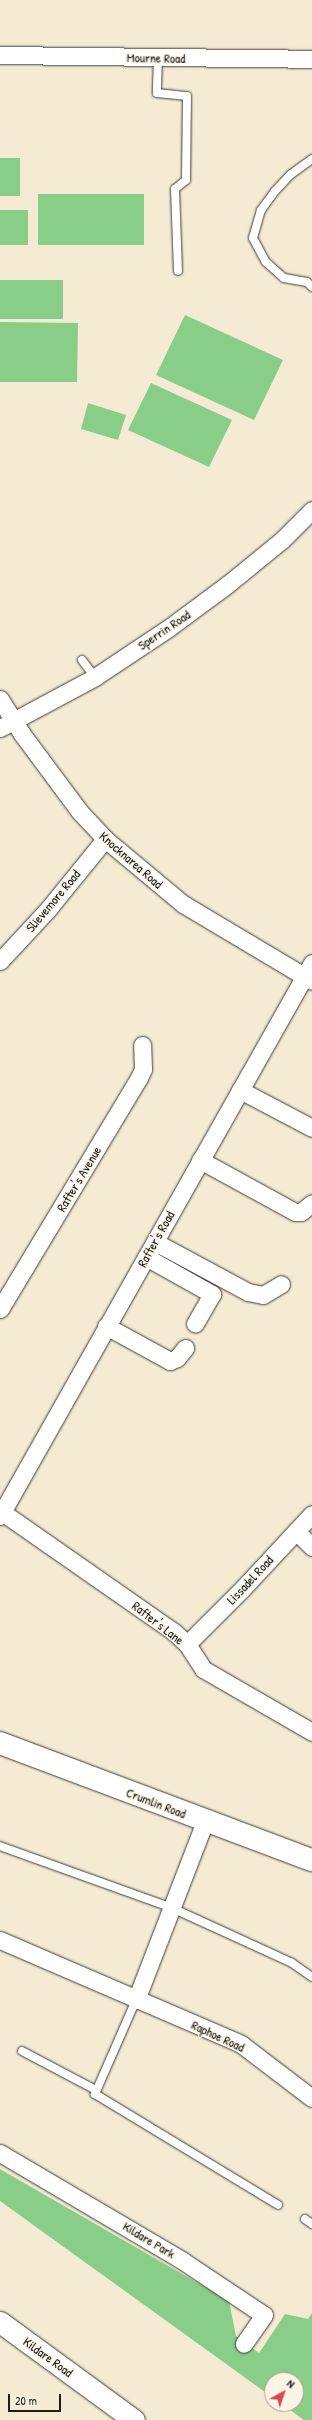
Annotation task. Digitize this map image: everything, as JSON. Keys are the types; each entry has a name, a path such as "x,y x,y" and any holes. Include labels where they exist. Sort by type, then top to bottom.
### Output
{"main road":[{"name":"Crumlin Road","path":"0,1743 312,1860"}],"street":[{"name":"Mourne Road","path":"0,55 312,59"},
{"name":"Sperrin Road","path":"7,725 95,677 228,584 282,540 312,510"},
{"name":"Knocknarea Road","path":"0,699 7,725 104,839 182,904 309,974"},
{"name":"Slievemore Road","path":"0,962 49,908 104,839"},
{"name":"Rafter's Road","path":"1,1514 200,1160 309,974"},
{"name":"Rafter's Avenue","path":"0,1309 140,1078 143,1070 142,1045"},
{"path":"240,1090 312,1128"},
{"path":"200,1160 295,1212 301,1212 312,1203"},
{"path":"155,1242 248,1292 263,1294 281,1284"},
{"path":"146,1257 212,1294 195,1324"},
{"path":"106,1326 170,1361 177,1358 185,1348"},
{"name":"Rafter's Lane","path":"1,1514 138,1606 187,1644 203,1669 312,1732"},
{"name":"Lissadel Road","path":"187,1644 312,1514"},
{"path":"296,1531 312,1547"},
{"path":"136,2000 205,1821"},
{"name":"Raphoe Road","path":"0,1940 136,2000 241,2044 312,2098"},
{"name":"Kildare Park","path":"0,2153 183,2261 264,2315 244,2344"},
{"name":"Kildare Road","path":"0,2322 134,2420"}],"lane":[{"path":"158,58 157,93 187,96 186,180 175,189 178,271"},
{"path":"312,158 291,174 275,191 261,210 253,238 266,262 284,278 307,282 312,287"},
{"path":"82,660 95,677"},
{"path":"0,1846 172,1908 292,1963 312,1977"},
{"path":"136,2000 95,2094 278,2205"},
{"path":"22,2051 96,2090"},
{"path":"305,2219 312,2224"}],"green space":[{"path":"0,158 20,158 20,196 0,196"},
{"path":"38,194 144,194 144,245 38,245"},
{"path":"0,210 28,210 28,245 0,245"},
{"path":"0,280 63,280 63,319 0,319"},
{"path":"185,315 283,360 254,420 156,375"},
{"path":"0,322 78,323 77,382 0,382"},
{"path":"151,383 232,420 209,467 128,430"},
{"path":"88,403 126,415 118,440 81,429"},
{"path":"0,2169 229,2301 236,2336 259,2353 285,2314 308,2319 312,2313 312,2420 304,2420 293,2412 304,2412 304,2372 264,2372 264,2391 0,2201"}]}
